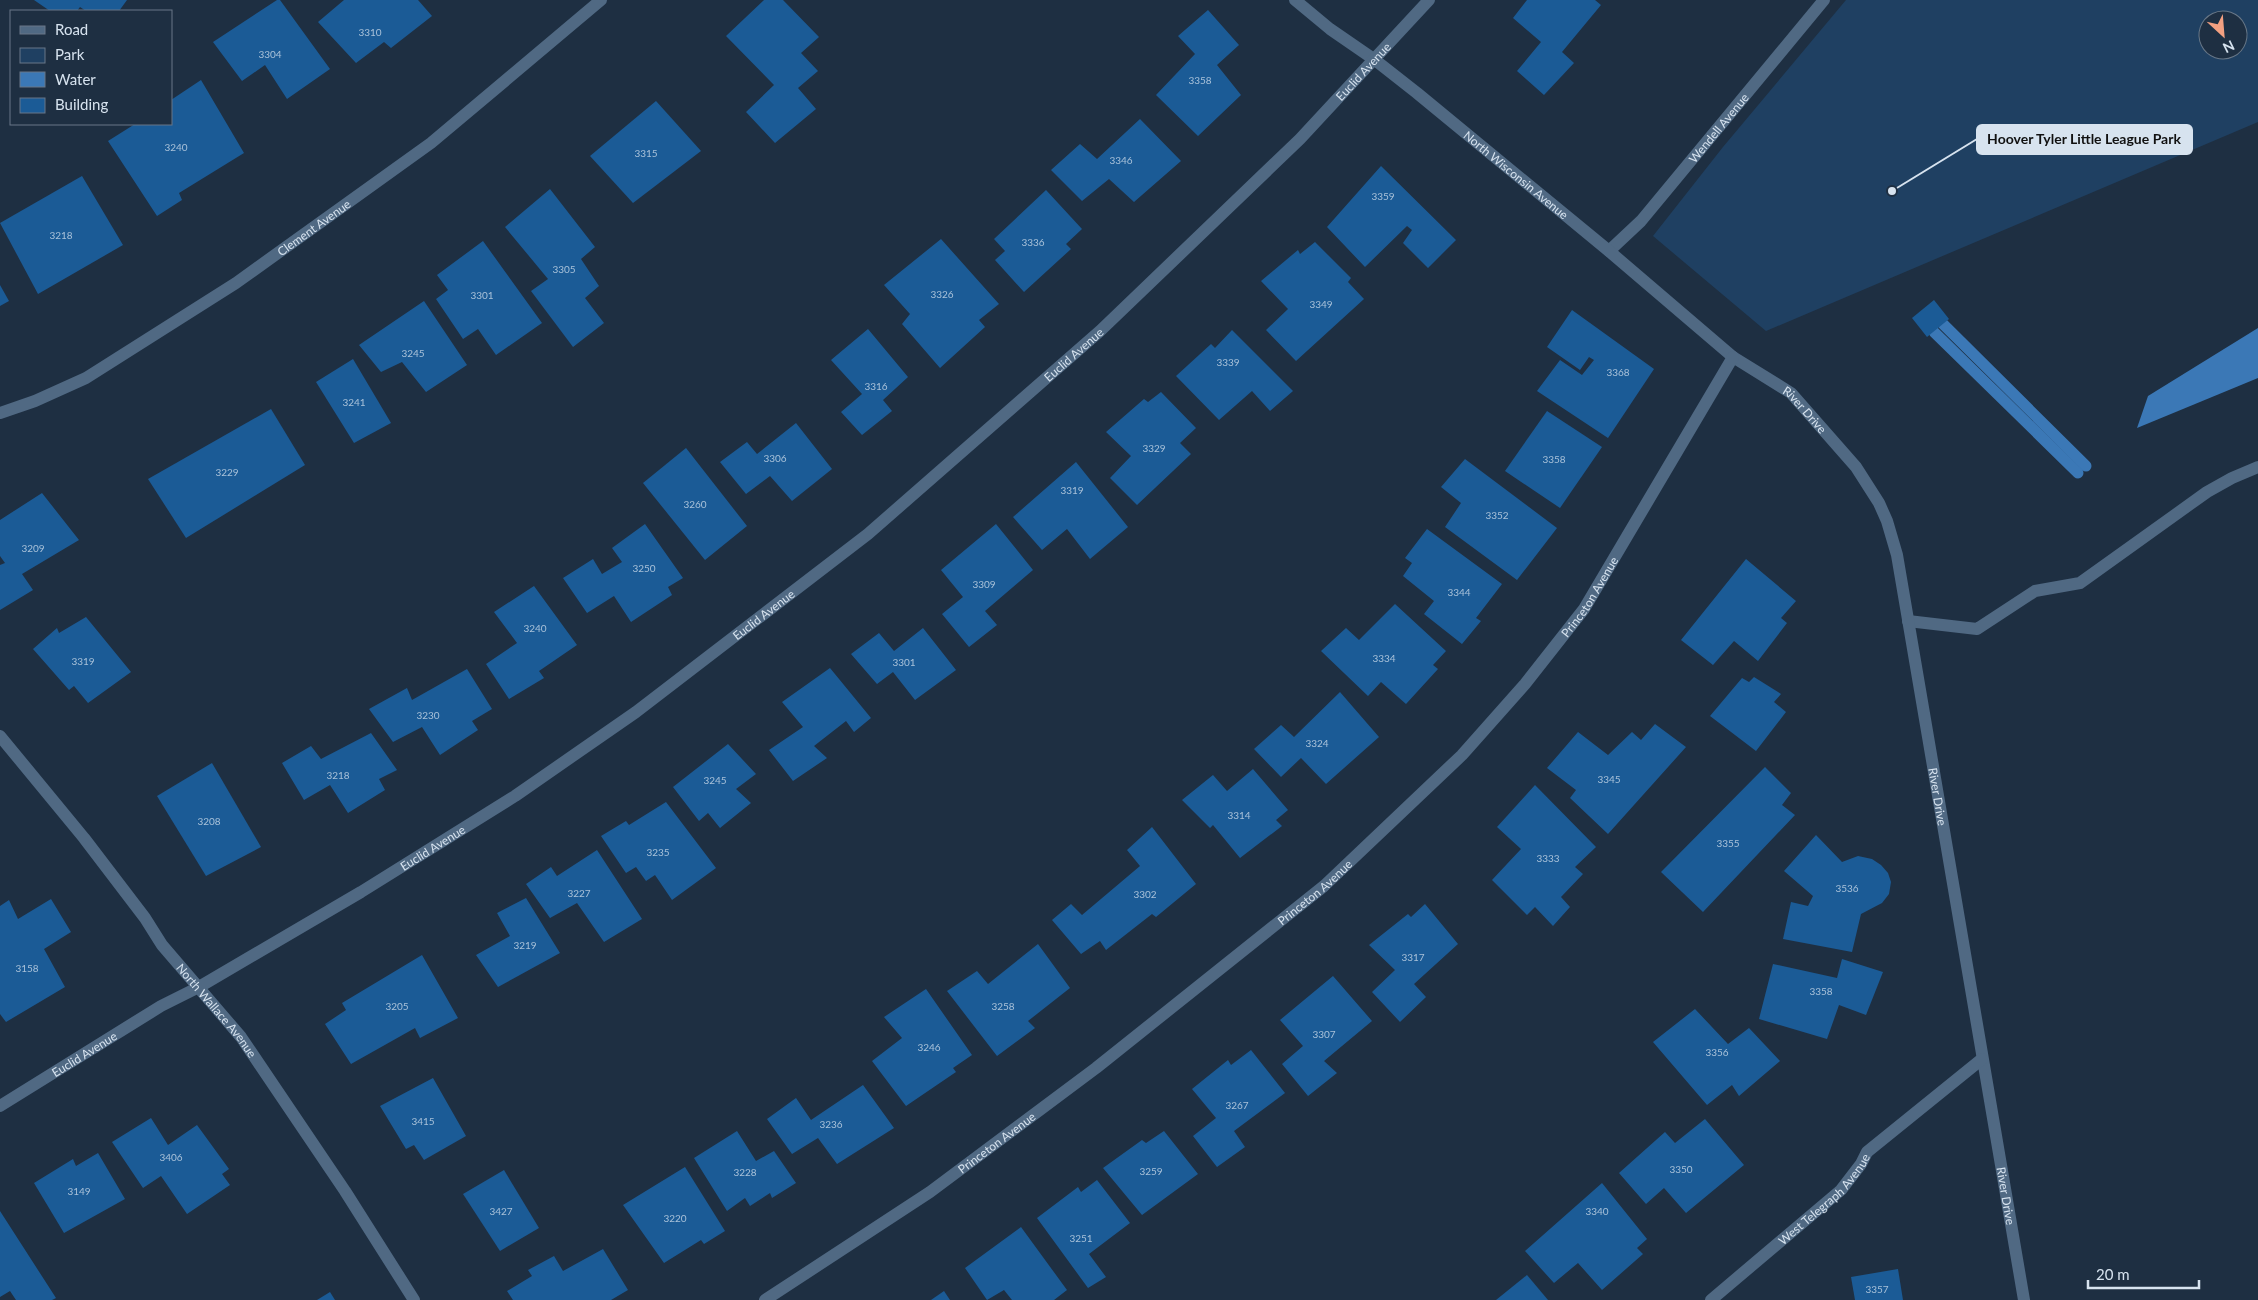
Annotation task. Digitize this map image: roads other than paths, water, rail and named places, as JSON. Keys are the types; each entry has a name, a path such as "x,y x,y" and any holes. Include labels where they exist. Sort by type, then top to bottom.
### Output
{"street":[{"name":"Clement Avenue","path":"0,413 35,401 86,378 236,283 430,143 601,0"},
{"name":"North Wisconsin Avenue","path":"1294,0 1330,29 1375,60 1609,251 1733,357"},
{"name":"Euclid Avenue","path":"0,1106 161,1006 199,987 361,892 523,790 636,712 868,534 1100,331 1300,139 1429,0"},
{"name":"Wendell Avenue","path":"1609,251 1641,221 1824,0"},
{"name":"River Drive","path":"1733,357 1791,393 1856,467 1879,503 1887,520 1897,555 2024,1300"},
{"name":"Princeton Avenue","path":"766,1300 930,1192 1096,1068 1324,886 1462,755 1525,684 1584,609 1733,357"},
{"path":"1908,621 1977,630 2035,591 2080,583 2207,492 2232,478 2258,467"},
{"name":"North Wallace Avenue","path":"0,736 84,838 145,918 162,945 241,1037 345,1191 414,1300"},
{"name":"West Telegraph Avenue","path":"1711,1300 1841,1190 1861,1164 1867,1152 1982,1059"}],"water":[{"path":"2258,328 2258,378 2137,428 2148,396"}],"waterway":[{"path":"1943,324 2086,466"},
{"path":"1934,332 2078,473"}],"place":[{"name":"Hoover Tyler Little League Park","path":"1892,191"}]}
